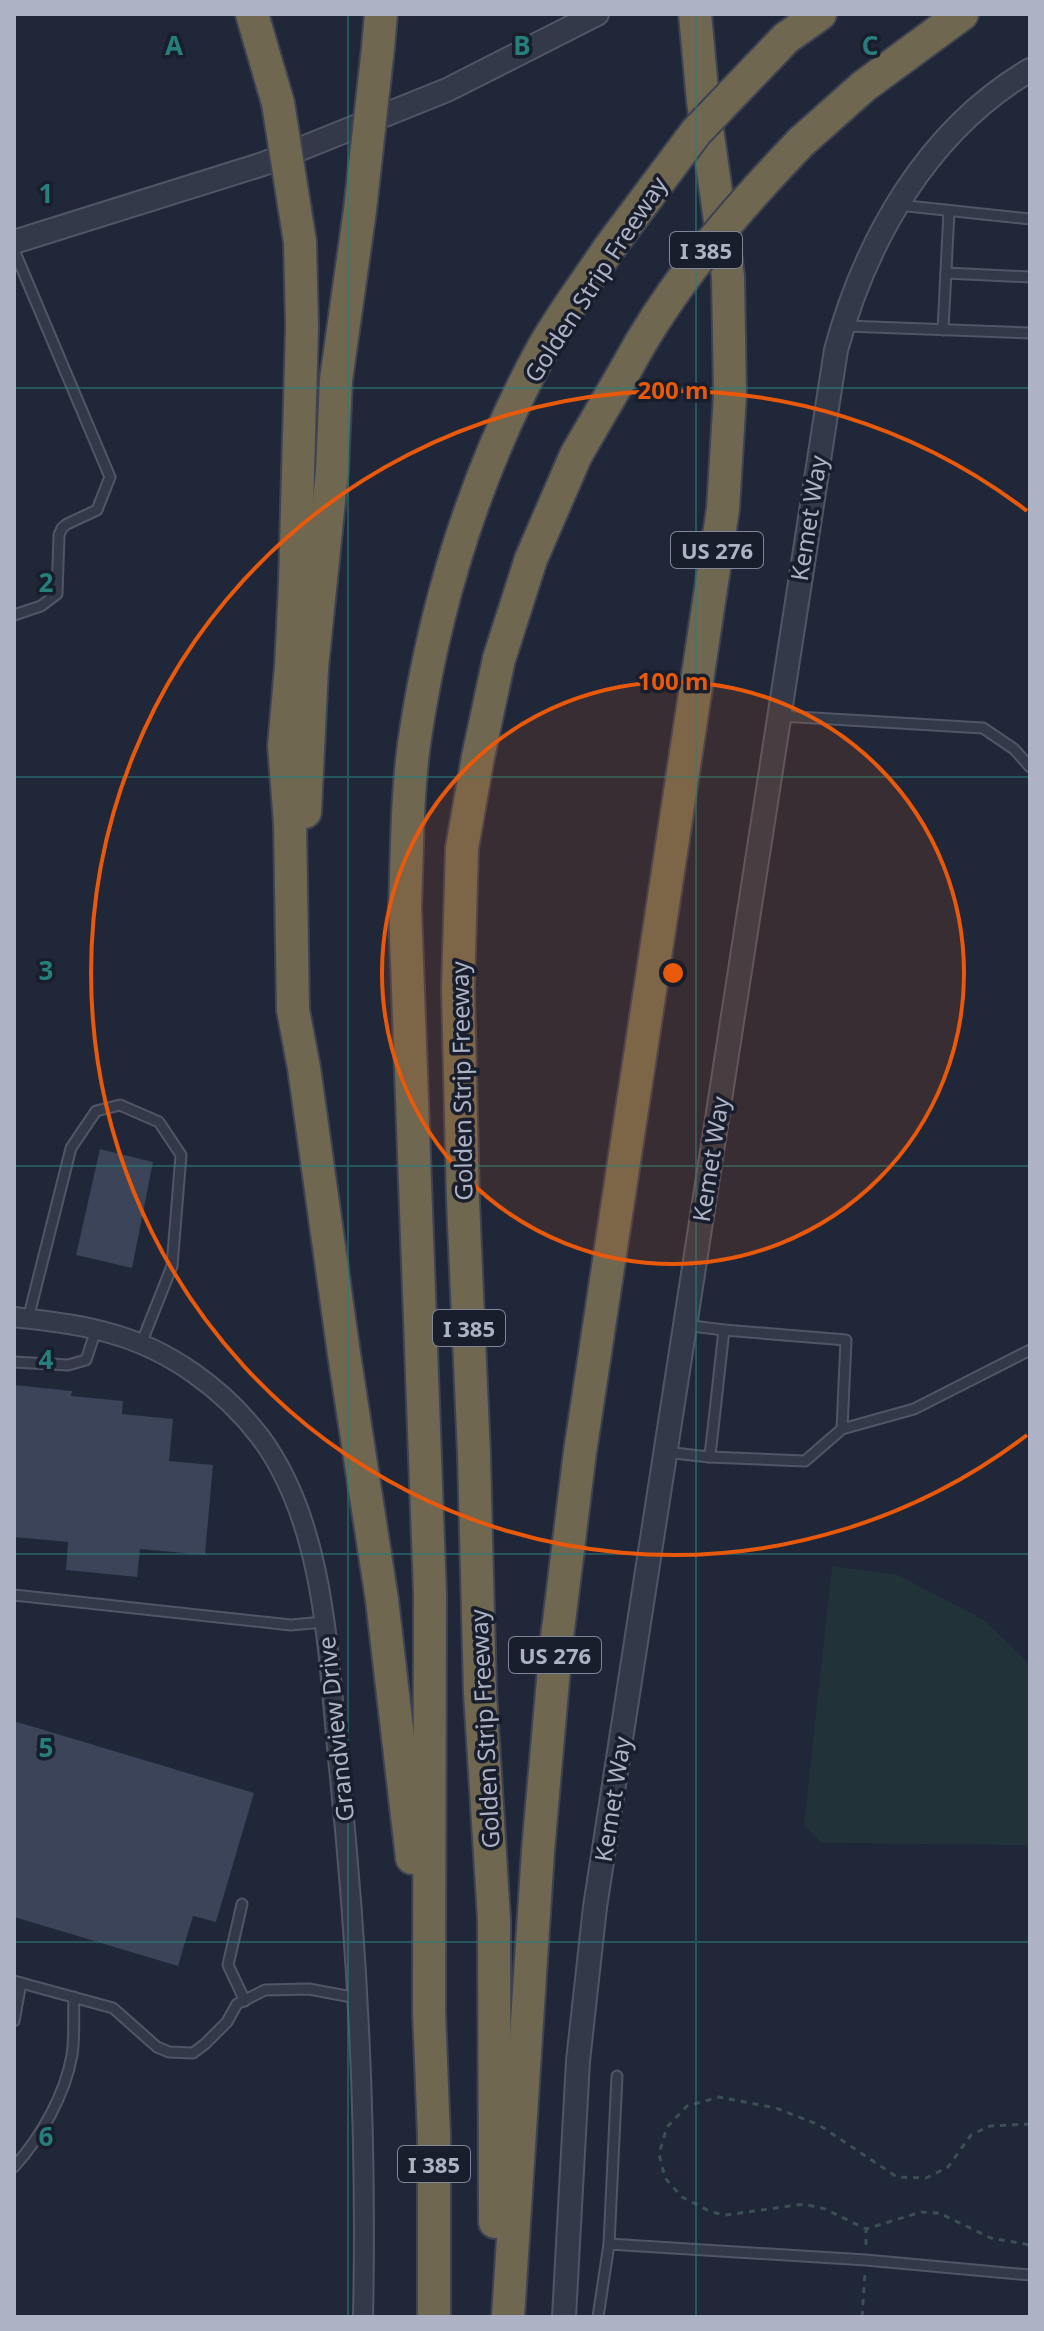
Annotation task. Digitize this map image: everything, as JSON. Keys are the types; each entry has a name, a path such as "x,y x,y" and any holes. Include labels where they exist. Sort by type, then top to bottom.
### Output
{"highway":[{"path":"252,14 278,103 300,242 302,326 295,584 284,746 290,823 293,1010 382,1600 429,2012"},
{"path":"293,1010 312,668 332,471 336,380 360,210 381,14"},
{"path":"678,14 703,101"},
{"name":"US 276","path":"508,2317 538,1851 556,1646 580,1452 723,509 730,395 728,276 703,101 695,14"},
{"name":"Golden Strip Freeway","path":"434,2317 434,2137 429,2012 430,1595 405,907 414,746 426,676 462,537 491,458 545,345 610,247 696,132 786,38 820,14"},
{"name":"Golden Strip Freeway","path":"495,2317 494,1919 480,1693 458,989 462,848 478,757 499,659 531,559 576,455 639,344 678,284 743,203 801,142 864,86 962,14"}],"street":[{"path":"14,242 263,164 447,90 597,14"},
{"name":"Kemet Way","path":"564,2317 578,2061 595,1907 826,405 842,326 868,254 921,170 953,132 984,103 1030,70"},
{"name":"Grandview Drive","path":"21,1318 96,1330 141,1344 186,1368 242,1416 275,1458 306,1527 323,1622 345,1829 357,1998 363,2176 363,2317"}],"lane":[{"path":"897,205 1030,219"},
{"path":"943,330 949,211"},
{"path":"14,250 110,477 97,510 62,528 59,535 57,594 41,606 14,615"},
{"path":"946,273 1030,277"},
{"path":"842,326 1030,333"},
{"path":"778,715 983,728 1014,749 1030,767"},
{"path":"21,1318 71,1148 96,1111 120,1105 159,1122 181,1155 172,1266 141,1344"},
{"path":"684,1325 846,1340 842,1429"},
{"path":"14,1362 68,1365 86,1360 96,1330"},
{"path":"709,1457 724,1330"},
{"path":"665,1452 805,1461 842,1429 914,1409 1030,1350"},
{"path":"14,1595 291,1625 323,1622"},
{"path":"242,1904 228,1965 245,2001"},
{"path":"14,2021 17,1982 118,2011 157,2047 169,2052 193,2053 227,2022 237,2004 265,1990 309,1989 357,1998"},
{"path":"14,2167 31,2148 55,2108 72,2055 74,1997"},
{"path":"598,2317 609,2244 617,2076"},
{"path":"609,2244 866,2260 1030,2275"}],"path":[{"path":"1030,2124 990,2126 971,2135 948,2167 926,2178 897,2177 819,2125 776,2108 719,2097 687,2106 667,2127 659,2154 665,2178 682,2197 711,2212 726,2215 804,2204 825,2209 866,2229 921,2212 939,2213 991,2238 1030,2245"}],"shaded area":[{"path":"832,1566 898,1575 984,1620 1030,1665 1030,1845 822,1843 804,1825"}],"building":[{"path":"100,1149 153,1162 132,1268 76,1255"},
{"path":"14,1385 72,1391 71,1396 123,1401 122,1414 173,1419 169,1461 213,1465 205,1555 140,1549 137,1577 66,1570 68,1542 14,1537"},
{"path":"14,1721 254,1793 216,1922 193,1916 178,1966 14,1917"}]}
